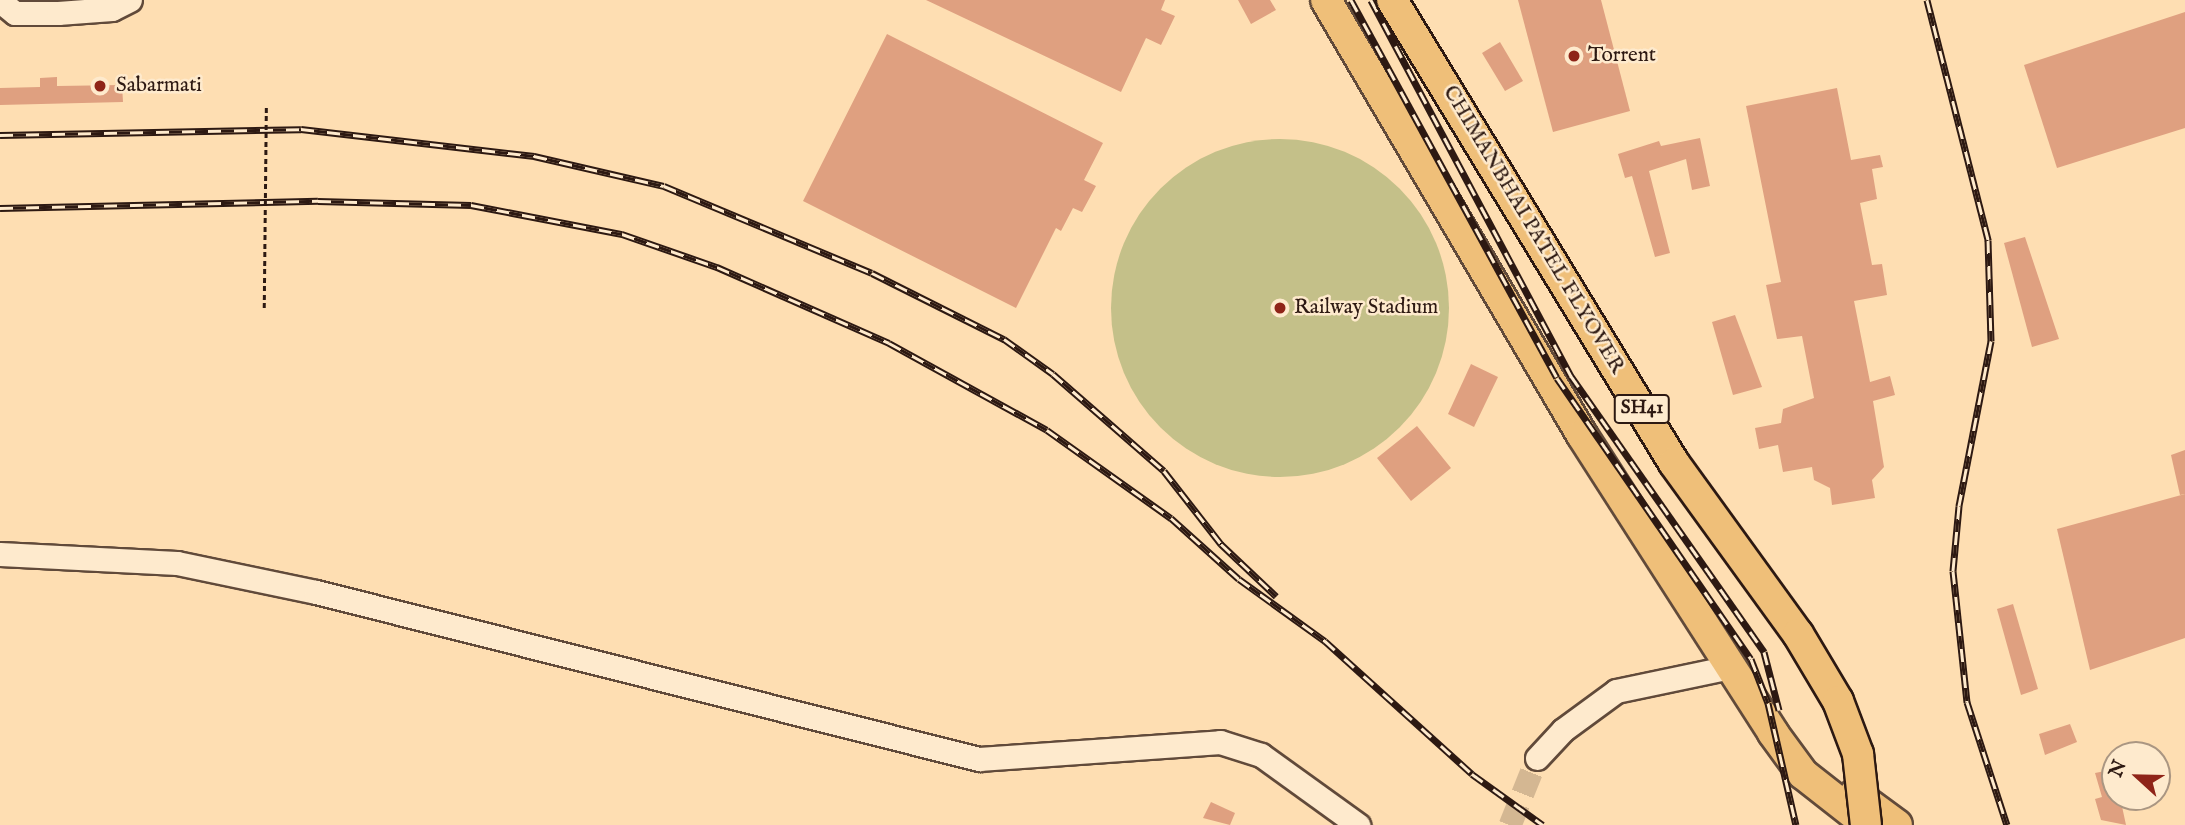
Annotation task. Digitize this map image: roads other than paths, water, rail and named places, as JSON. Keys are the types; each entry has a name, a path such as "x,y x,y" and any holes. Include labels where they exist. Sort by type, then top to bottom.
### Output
{"main road":[{"path":"1326,0 1582,435 1731,667 1803,774 1867,825"},
{"name":"CHIMANBHAI PATEL FLYOVER","path":"1392,0 1674,463 1798,634 1838,701 1858,754 1867,825"},
{"name":"CHIMANBHAI PATEL FLYOVER","path":"1413,0 1686,455 1810,626 1850,695 1872,750 1881,825"},
{"path":"1803,774 1837,781 1898,825"}],"street":[{"path":"0,1 15,13 46,13 112,9 130,0"},
{"path":"0,554 177,563 266,581 979,759 1220,743 1261,755 1359,825"},
{"path":"1537,758 1563,730 1616,691 1731,667"}],"tunnel":[{"path":"1510,825 1537,758"}],"railway":[{"path":"1351,0 1557,378 1751,659 1768,703 1796,825"},
{"path":"1371,0 1571,376 1764,652 1779,710"},
{"path":"1927,0 1988,240 1991,341 1959,506 1953,571 1967,702 2007,825"},
{"path":"0,135 301,129 534,156 664,186 872,273 1004,339 1053,374 1164,471 1221,544 1276,596"},
{"path":"0,208 318,201 471,205 622,234 717,267 889,343 1047,430 1171,518 1239,579 1325,641 1472,774 1543,825"}],"place":[{"name":"Torrent","path":"1574,56"},
{"name":"Sabarmati","path":"100,86"},
{"name":"Railway Stadium","path":"1280,308"}]}
